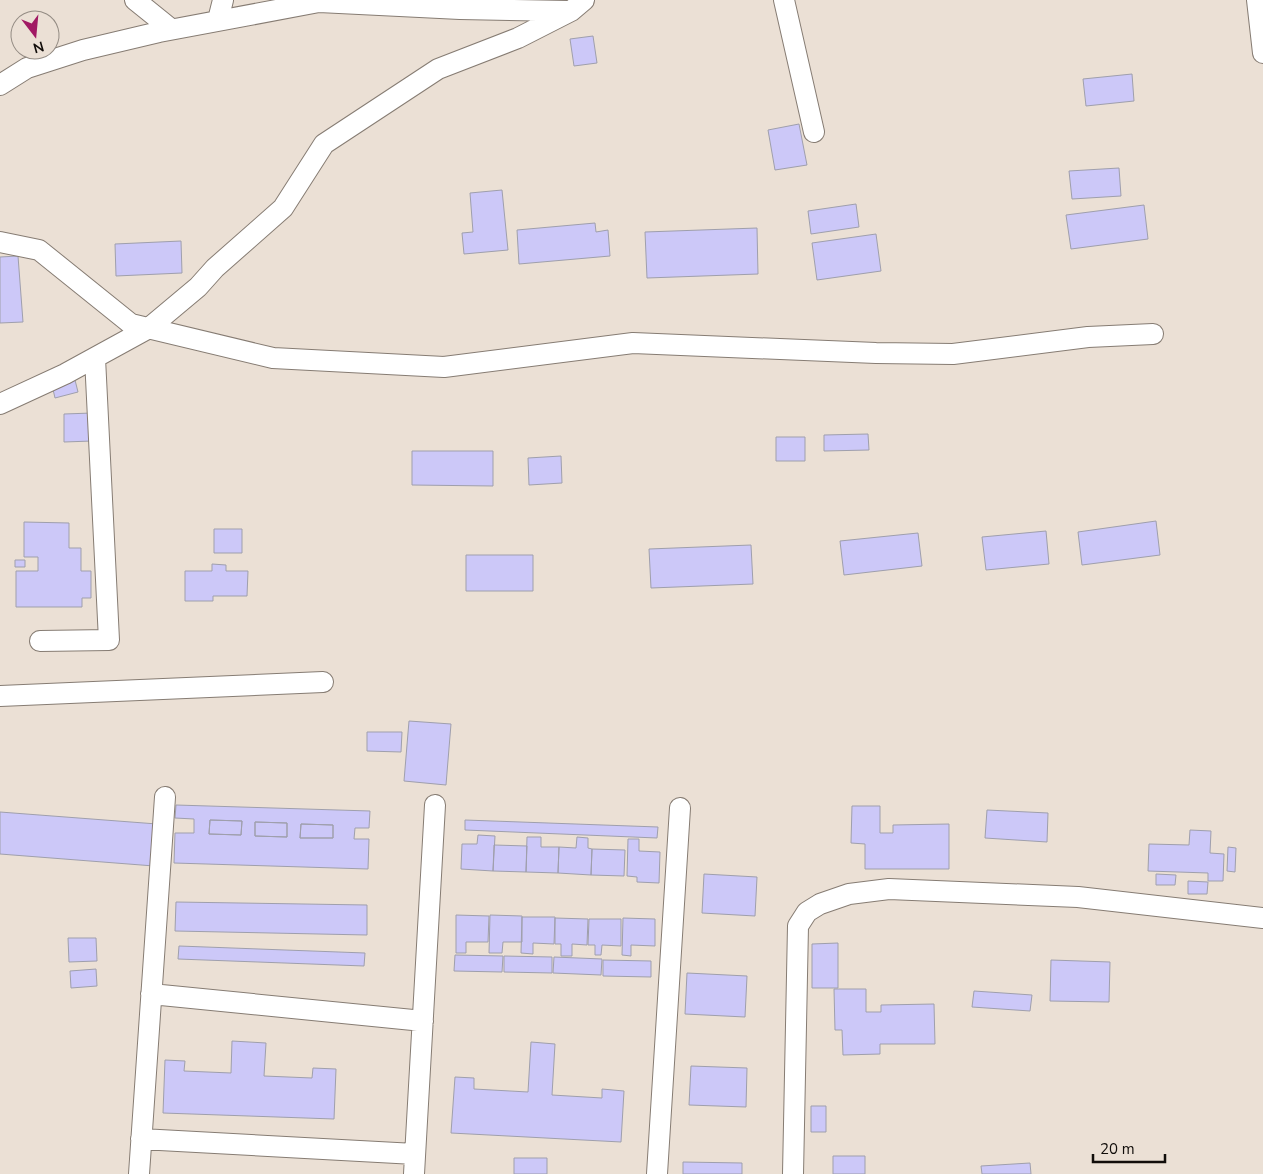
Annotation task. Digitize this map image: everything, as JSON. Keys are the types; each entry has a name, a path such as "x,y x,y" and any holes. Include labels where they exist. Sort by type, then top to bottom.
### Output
{"street":[{"path":"135,0 171,29"},
{"path":"218,20 223,0"},
{"path":"784,0 814,132"},
{"path":"1257,0 1263,53"},
{"path":"2,83 27,68 64,56 171,29 319,2 460,9 578,6"},
{"path":"0,404 65,374 148,328 198,287 215,268 283,208 324,144 438,69 518,38 578,6"},
{"path":"0,242 39,250 132,324 273,358 444,367 633,343 876,353 953,354 1088,337 1153,334"},
{"path":"40,641 109,640 95,358"},
{"path":"0,696 323,682"},
{"path":"139,1174 165,797"},
{"path":"414,1174 435,805"},
{"path":"657,1174 680,808"},
{"path":"793,1174 798,926 807,912 820,904 849,894 888,889 1078,897 1263,918"},
{"path":"151,994 423,1021"},
{"path":"141,1139 415,1154"}],"building":[{"path":"593,36 597,63 574,66 570,39"},
{"path":"1132,74 1134,101 1086,106 1083,79"},
{"path":"799,124 807,165 775,170 768,130"},
{"path":"1119,168 1121,196 1072,199 1069,171"},
{"path":"502,190 508,250 464,254 462,233 473,232 470,193"},
{"path":"856,204 859,227 811,234 808,211"},
{"path":"1144,205 1148,239 1071,249 1066,215"},
{"path":"595,223 596,232 608,230 610,256 519,264 517,230"},
{"path":"757,228 758,274 647,278 645,232"},
{"path":"876,234 881,271 817,280 812,243"},
{"path":"181,241 182,273 116,276 115,244"},
{"path":"18,256 23,322 0,323 0,257"},
{"path":"75,380 78,392 55,398 52,385"},
{"path":"92,413 92,441 64,442 64,414"},
{"path":"868,434 869,450 824,451 824,435"},
{"path":"776,437 805,437 805,461 776,461"},
{"path":"412,451 493,451 493,486 412,485"},
{"path":"561,456 562,483 529,485 528,458"},
{"path":"1156,521 1160,555 1082,565 1078,532"},
{"path":"24,522 69,523 69,548 81,548 81,571 91,571 91,598 82,598 82,607 16,607 16,571 38,571 38,557 24,557"},
{"path":"214,529 242,529 242,553 214,553"},
{"path":"1046,531 1049,564 986,570 982,537"},
{"path":"918,533 922,566 844,575 840,541"},
{"path":"751,545 753,584 651,588 649,549"},
{"path":"466,555 533,555 533,591 466,591"},
{"path":"15,560 25,560 25,567 15,567"},
{"path":"212,564 226,565 226,571 248,571 247,596 213,596 213,601 185,601 185,571 212,571"},
{"path":"409,721 451,724 446,785 404,781"},
{"path":"367,732 402,732 401,752 367,751"},
{"path":"176,805 370,811 369,828 355,828 354,839 369,839 368,869 174,863 175,833 194,833 194,819 175,818","holes":["210,820 242,821 241,835 209,834","255,822 287,823 287,837 255,836","301,824 333,825 333,838 300,838"]},
{"path":"852,806 880,806 880,833 893,833 893,825 949,824 949,869 865,869 865,844 851,843"},
{"path":"987,810 1048,813 1047,842 985,838"},
{"path":"0,812 157,824 154,866 0,854"},
{"path":"210,820 242,821 241,835 209,834"},
{"path":"465,820 658,827 657,838 465,830"},
{"path":"255,822 287,823 287,837 255,836"},
{"path":"301,824 333,825 333,838 300,838"},
{"path":"1190,830 1211,831 1210,853 1224,854 1223,881 1208,881 1208,873 1148,871 1149,844 1189,845"},
{"path":"478,835 495,836 493,871 461,869 462,844 477,844"},
{"path":"527,837 541,837 541,847 559,847 558,873 526,872"},
{"path":"577,837 588,838 588,848 592,849 591,875 558,873 559,847 576,848"},
{"path":"628,839 639,839 639,851 660,852 659,883 637,882 637,877 627,876"},
{"path":"494,845 527,846 526,872 493,871"},
{"path":"1228,847 1236,848 1235,872 1227,871"},
{"path":"592,849 625,850 624,876 591,875"},
{"path":"704,874 757,877 755,916 702,913"},
{"path":"1156,874 1176,875 1175,885 1156,885"},
{"path":"1188,881 1208,882 1207,894 1188,894"},
{"path":"176,902 367,905 367,935 175,931"},
{"path":"456,915 489,916 488,942 466,942 466,953 456,953"},
{"path":"490,915 522,916 522,942 503,942 502,953 489,953"},
{"path":"522,917 555,917 554,944 533,943 533,954 521,953"},
{"path":"555,918 588,919 587,945 572,944 572,956 561,956 561,944 555,944"},
{"path":"623,918 655,919 655,946 631,945 631,956 622,955"},
{"path":"589,919 621,919 621,946 602,945 601,955 595,955 595,945 588,945"},
{"path":"68,938 96,938 97,961 69,962"},
{"path":"838,943 838,988 812,988 812,944"},
{"path":"179,946 365,953 364,966 178,959"},
{"path":"455,955 503,956 502,972 454,971"},
{"path":"504,956 552,957 552,973 504,972"},
{"path":"554,957 602,959 601,975 553,973"},
{"path":"603,960 651,961 651,977 603,976"},
{"path":"1051,960 1110,962 1109,1002 1050,1001"},
{"path":"96,969 97,986 71,988 70,971"},
{"path":"687,973 747,976 745,1017 685,1014"},
{"path":"834,989 866,989 866,1012 881,1012 881,1005 934,1004 935,1044 880,1044 880,1054 843,1055 842,1030 835,1030"},
{"path":"974,991 1032,995 1030,1011 972,1007"},
{"path":"232,1041 266,1043 264,1076 312,1078 313,1068 336,1069 334,1119 163,1113 165,1060 185,1061 184,1071 231,1073"},
{"path":"531,1042 555,1044 552,1095 602,1098 602,1089 624,1091 621,1142 451,1133 455,1077 474,1078 474,1089 528,1092"},
{"path":"691,1066 747,1068 746,1107 689,1105"},
{"path":"811,1106 826,1106 826,1132 811,1132"},
{"path":"833,1156 865,1156 865,1174 833,1174"},
{"path":"514,1158 547,1158 547,1174 514,1174"},
{"path":"683,1162 742,1163 742,1174 683,1174"},
{"path":"1030,1163 1031,1174 982,1174 981,1166"}]}
